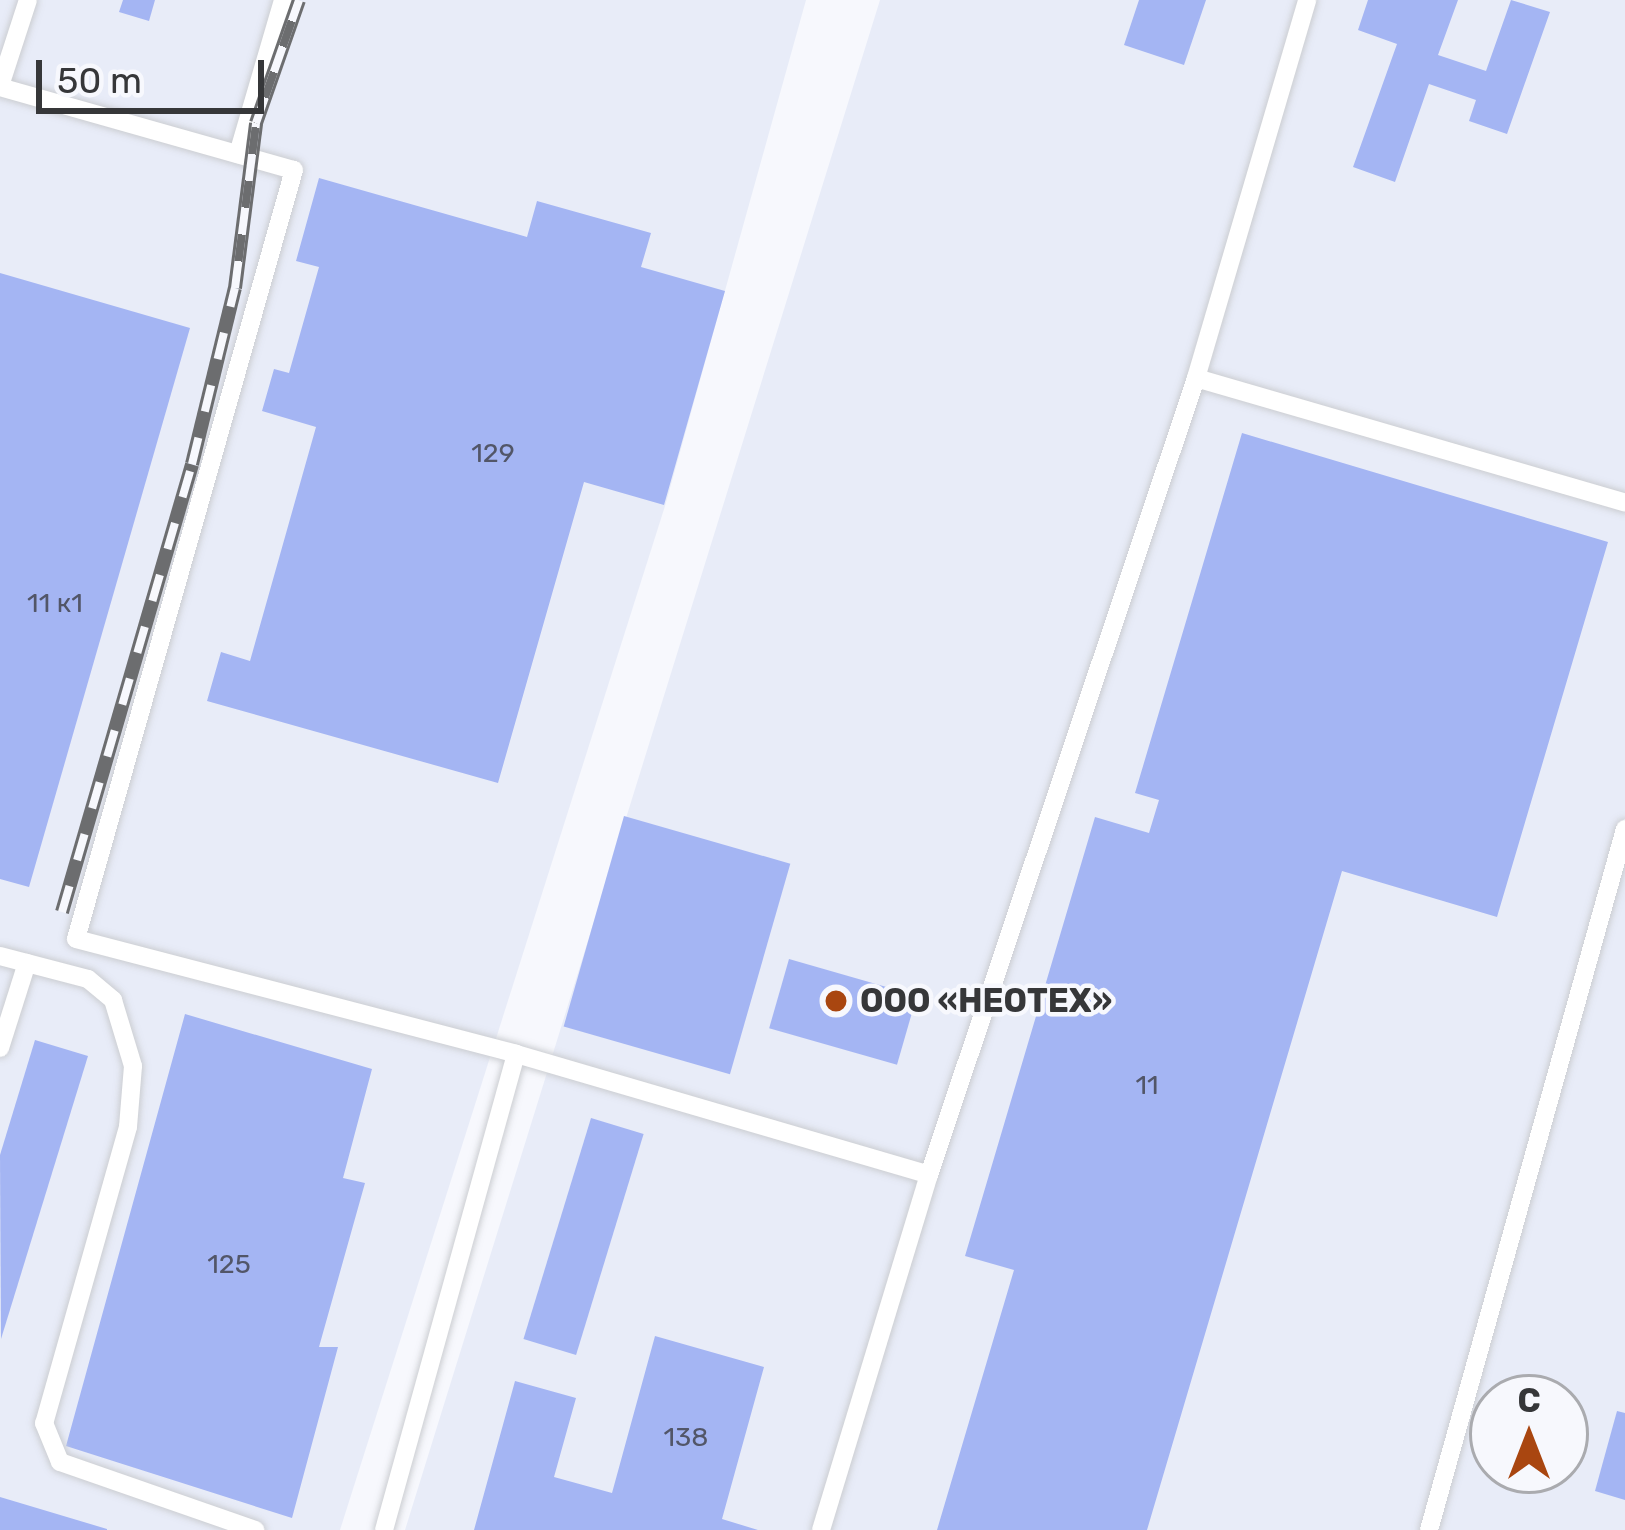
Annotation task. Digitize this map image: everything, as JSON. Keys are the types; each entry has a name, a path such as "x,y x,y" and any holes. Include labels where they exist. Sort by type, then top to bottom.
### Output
{"lane":[{"path":"28,0 0,87 294,170 76,939 516,1054 929,1175"},
{"path":"238,154 283,0"},
{"path":"821,1530 929,1175 1196,378 1307,0"},
{"path":"1196,378 1625,503"},
{"path":"1429,1530 1625,829"},
{"path":"0,956 88,979 113,1000 133,1066 128,1127 44,1424 59,1462 255,1530"},
{"path":"0,1048 27,963"},
{"path":"385,1530 516,1054"}],"shaded area":[{"path":"0,0 806,0 665,506 340,1530 0,1530"},
{"path":"880,0 1625,0 1625,1530 405,1530"}],"building":[{"path":"123,0 155,0 149,21 119,12"},
{"path":"1139,0 1206,0 1184,65 1124,45"},
{"path":"1368,0 1458,0 1438,55 1486,71 1511,0 1550,12 1507,134 1469,121 1476,100 1429,84 1395,182 1353,167 1397,44 1358,30"},
{"path":"319,178 527,237 537,201 651,233 641,267 725,291 664,505 584,482 498,783 207,701 221,652 250,661 316,427 262,411 274,369 289,373 319,267 296,261"},
{"path":"0,273 190,328 29,887 0,879"},
{"path":"1242,433 1608,542 1497,917 1342,871 1147,1530 937,1530 1014,1270 965,1256 1095,817 1149,833 1159,800 1135,793"},
{"path":"624,816 790,864 730,1074 564,1027"},
{"path":"789,959 917,996 897,1065 769,1028"},
{"path":"185,1014 372,1069 343,1178 365,1183 319,1347 338,1347 292,1518 66,1446"},
{"path":"35,1040 88,1056 1,1339 0,1155"},
{"path":"591,1118 644,1134 576,1355 523,1339"},
{"path":"655,1336 764,1367 722,1519 758,1530 474,1530 515,1381 576,1398 554,1477 612,1493"},
{"path":"1617,1411 1625,1413 1625,1500 1595,1491"},
{"path":"0,1497 107,1529 107,1530 0,1530"}],"railway":[{"path":"62,912 192,464 235,288 256,123 299,0"}],"place":[{"name":"ООО «НЕОТЕХ»","path":"836,1001"}]}
